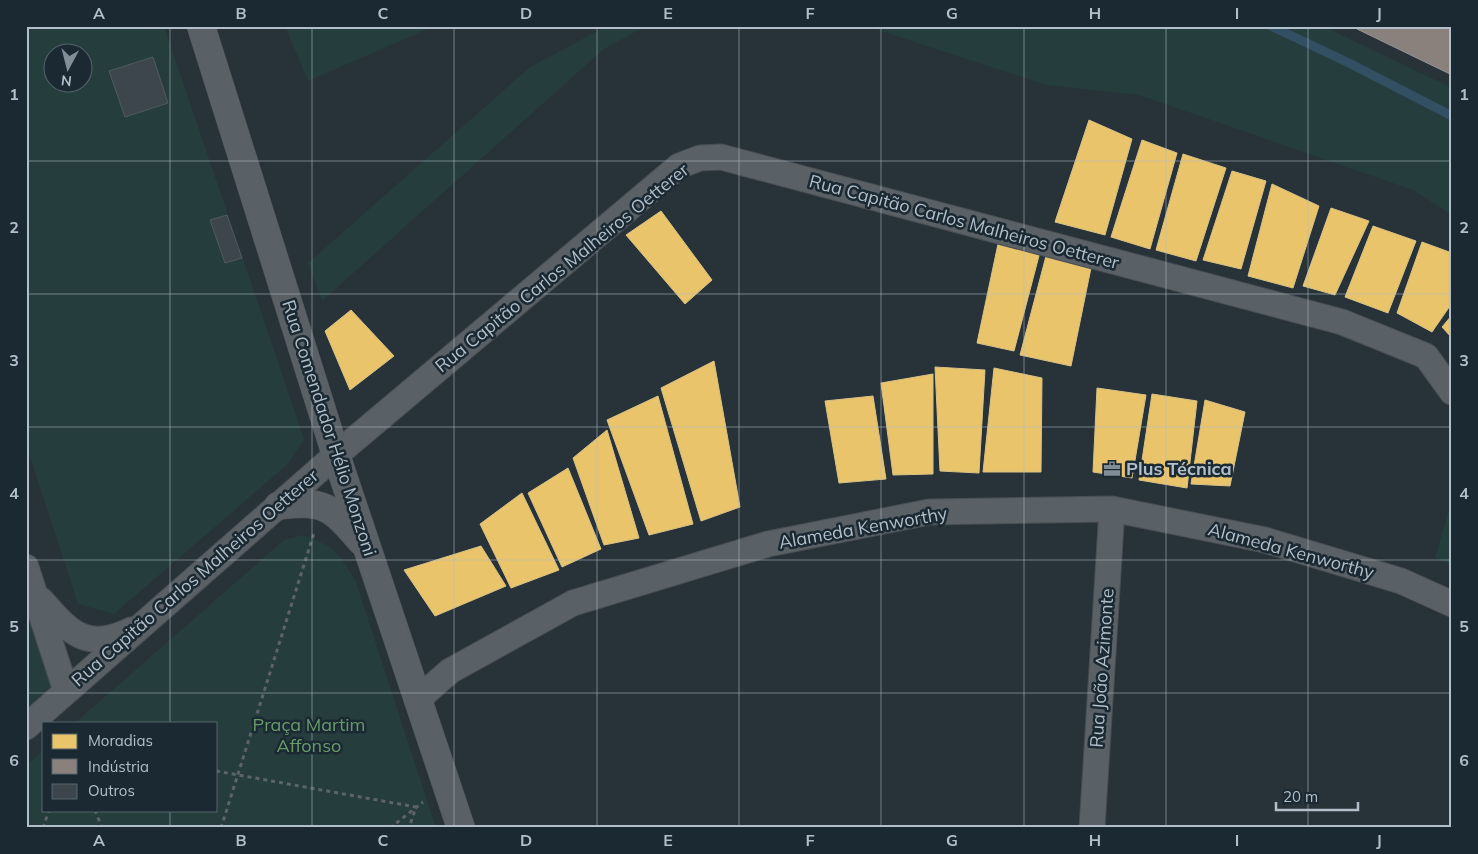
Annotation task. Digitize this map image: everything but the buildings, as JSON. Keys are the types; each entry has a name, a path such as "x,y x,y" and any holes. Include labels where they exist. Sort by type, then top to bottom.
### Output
{"street":[{"name":"Rua Comendador Hélio Monzoni","path":"201,26 336,455 461,828"},
{"name":"Rua Capitão Carlos Malheiros Oetterer","path":"26,727 336,455 679,166 700,158 721,157 1342,322 1426,356 1452,392"},
{"path":"278,506 303,502 323,505 342,520 367,548"},
{"name":"Alameda Kenworthy","path":"417,700 450,670 573,603 768,544 930,512 1112,509 1265,540 1401,581 1452,604"},
{"name":"Rua João Azimonte","path":"1092,828 1112,509"},
{"path":"26,567 66,691"},
{"path":"35,594 64,626 85,639 111,640 142,625"}],"path":[{"path":"221,828 323,505"},
{"path":"218,771 416,807"},
{"path":"390,828 446,786"},
{"path":"409,828 416,807"},
{"path":"43,828 48,812"},
{"path":"96,812 102,828"}],"green space":[{"path":"26,26 164,26 304,439 288,464 114,614 78,604 26,444"},
{"path":"285,26 435,26 308,81"},
{"path":"607,26 646,26 604,49 322,301 308,263 530,67"},
{"path":"866,26 1323,26 1452,88 1452,215 1413,190 1139,95 1046,85"},
{"path":"1452,499 1452,565 1435,558"},
{"name":"Praça Martim Affonso","path":"302,535 329,547 340,557 356,582 436,828 26,828 26,765 42,752 42,812 218,812 218,722 76,722 284,540"},
{"path":"35,615 59,688 26,718 26,618"}],"waterway":[{"path":"1271,26 1349,63 1452,116"}],"place":[{"name":"Plus Técnica","path":"1112,469"}]}
